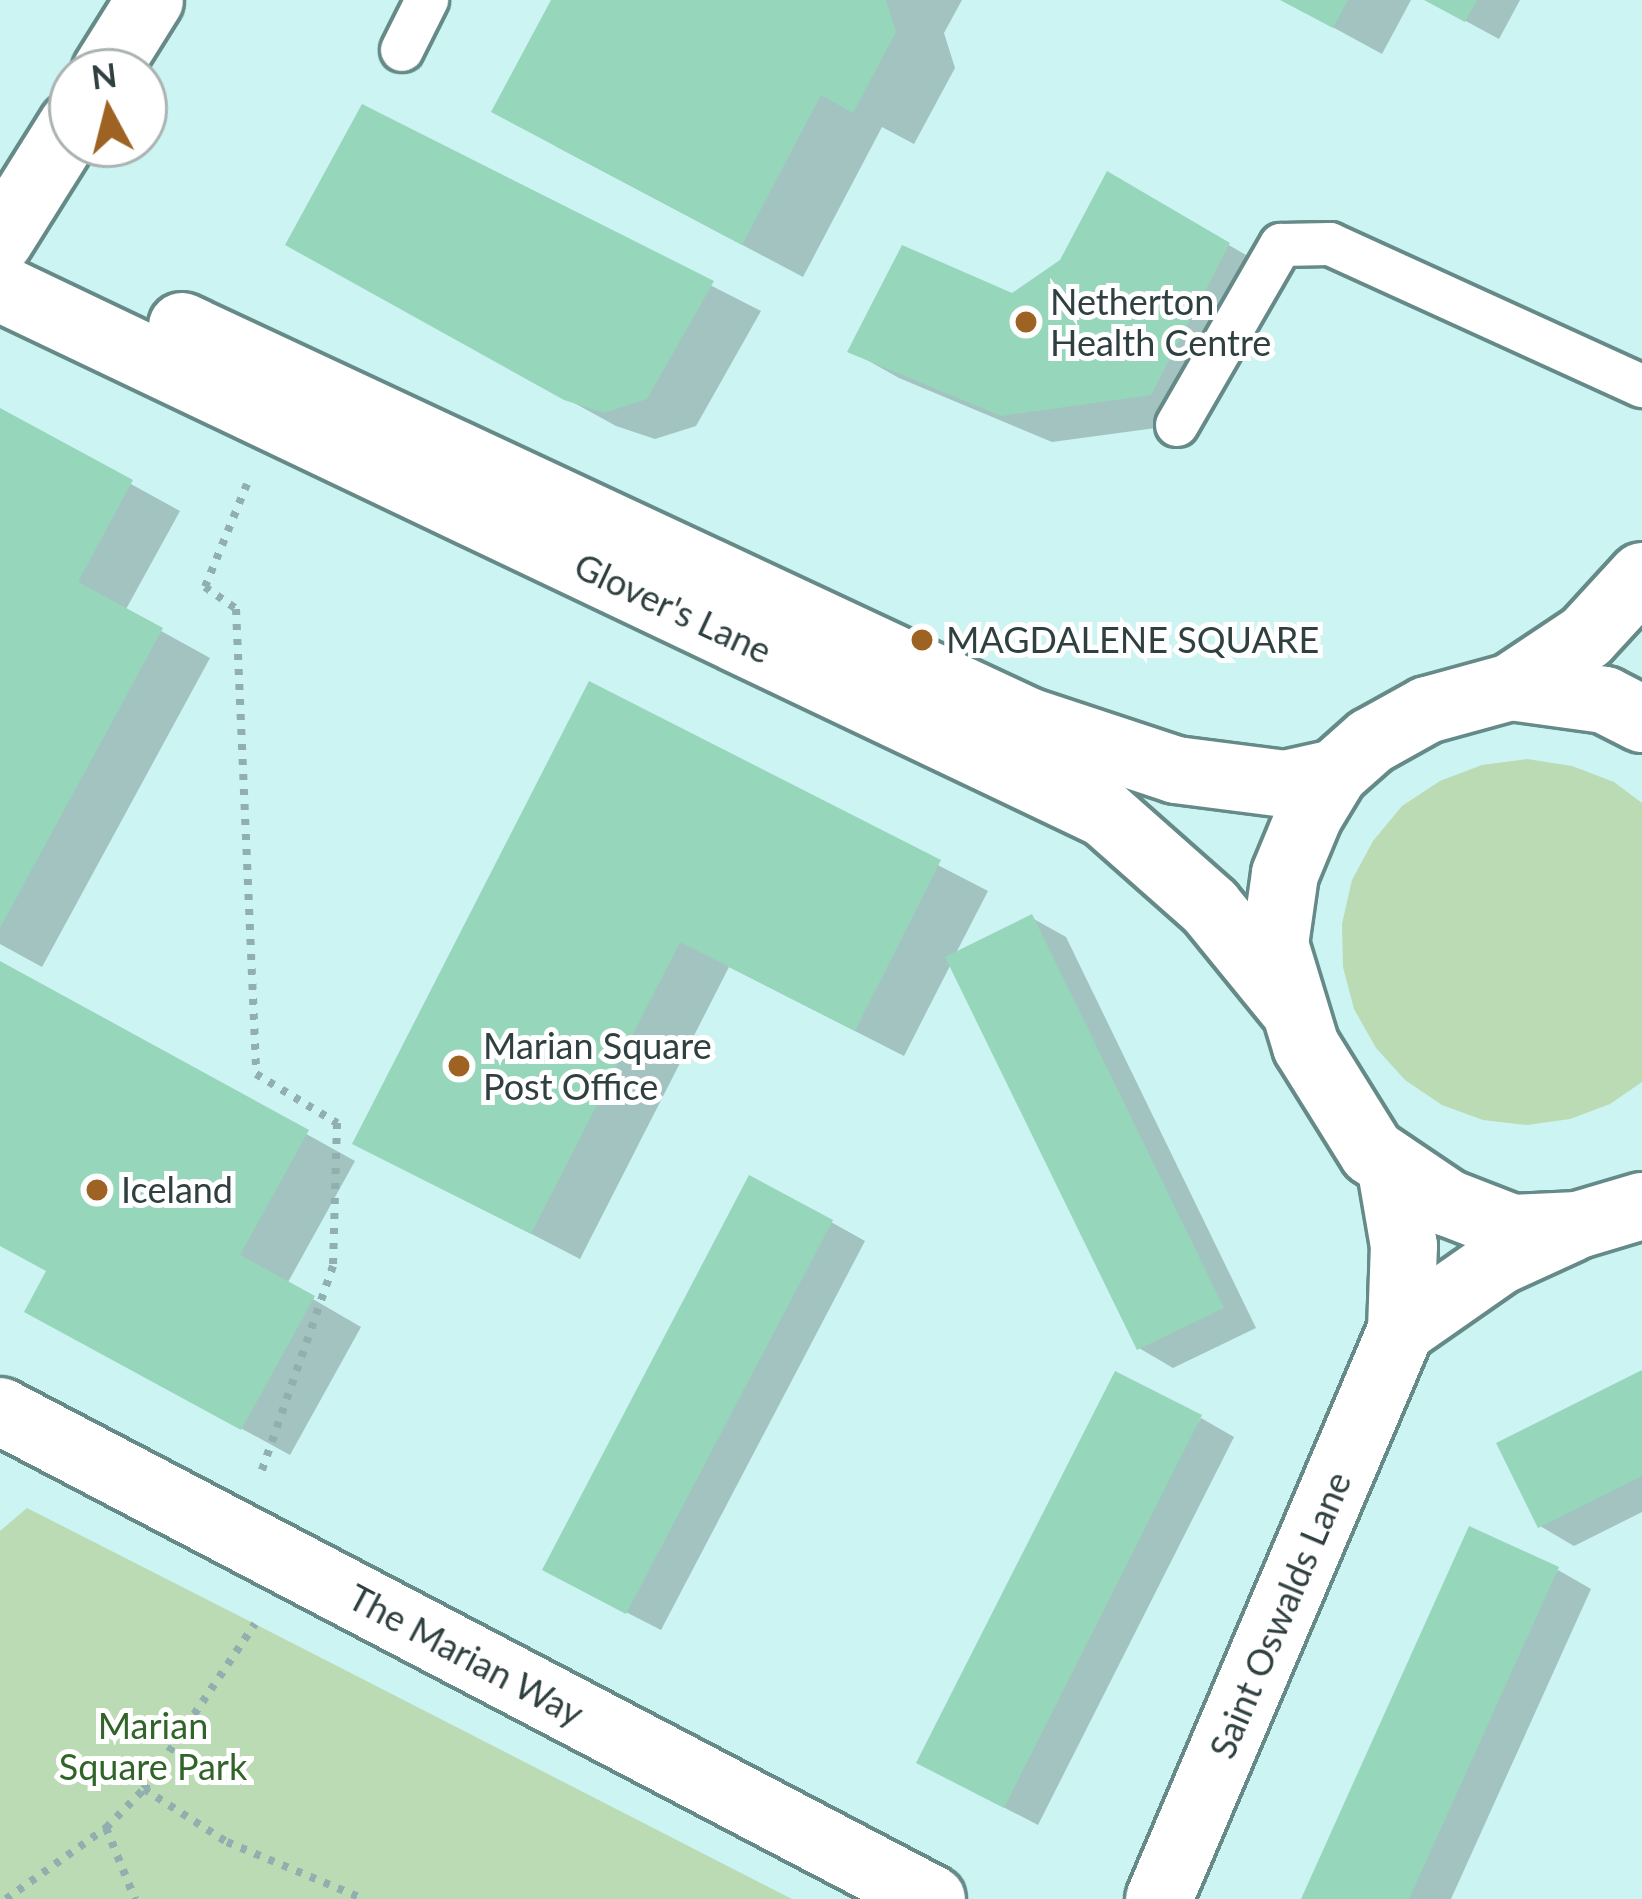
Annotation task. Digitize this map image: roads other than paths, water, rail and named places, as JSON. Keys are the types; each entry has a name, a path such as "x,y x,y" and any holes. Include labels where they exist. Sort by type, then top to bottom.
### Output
{"street":[{"path":"120,48 150,0"},
{"path":"0,240 48,163"},
{"name":"Glover's Lane","path":"0,240 1028,721 1176,770 1285,784 1335,773"},
{"name":"Glover's Lane","path":"0,288 1105,814 1210,907 1290,1005"},
{"path":"1578,1225 1513,1228 1448,1203 1372,1152 1336,1100 1290,1005 1275,944 1285,874 1309,816 1335,773 1371,741 1427,710 1511,688 1586,637 1642,575"},
{"path":"1511,688 1605,700 1642,719"},
{"name":"Saint Oswalds Lane","path":"1159,1899 1401,1330 1404,1246 1390,1164"},
{"path":"1401,1330 1500,1261 1578,1225 1642,1206"},
{"name":"The Marian Way","path":"0,1411 932,1899"}],"lane":[{"path":"402,50 428,0"},
{"path":"1177,425 1281,245 1330,244 1642,386"}],"place":[{"name":"Netherton Health Centre","path":"1026,322"},
{"name":"MAGDALENE SQUARE","path":"922,640"},
{"name":"Marian Square Post Office","path":"459,1066"},
{"name":"Iceland","path":"97,1190"}],"park label":[{"name":"Marian Square Park","path":"153,1746"}]}
